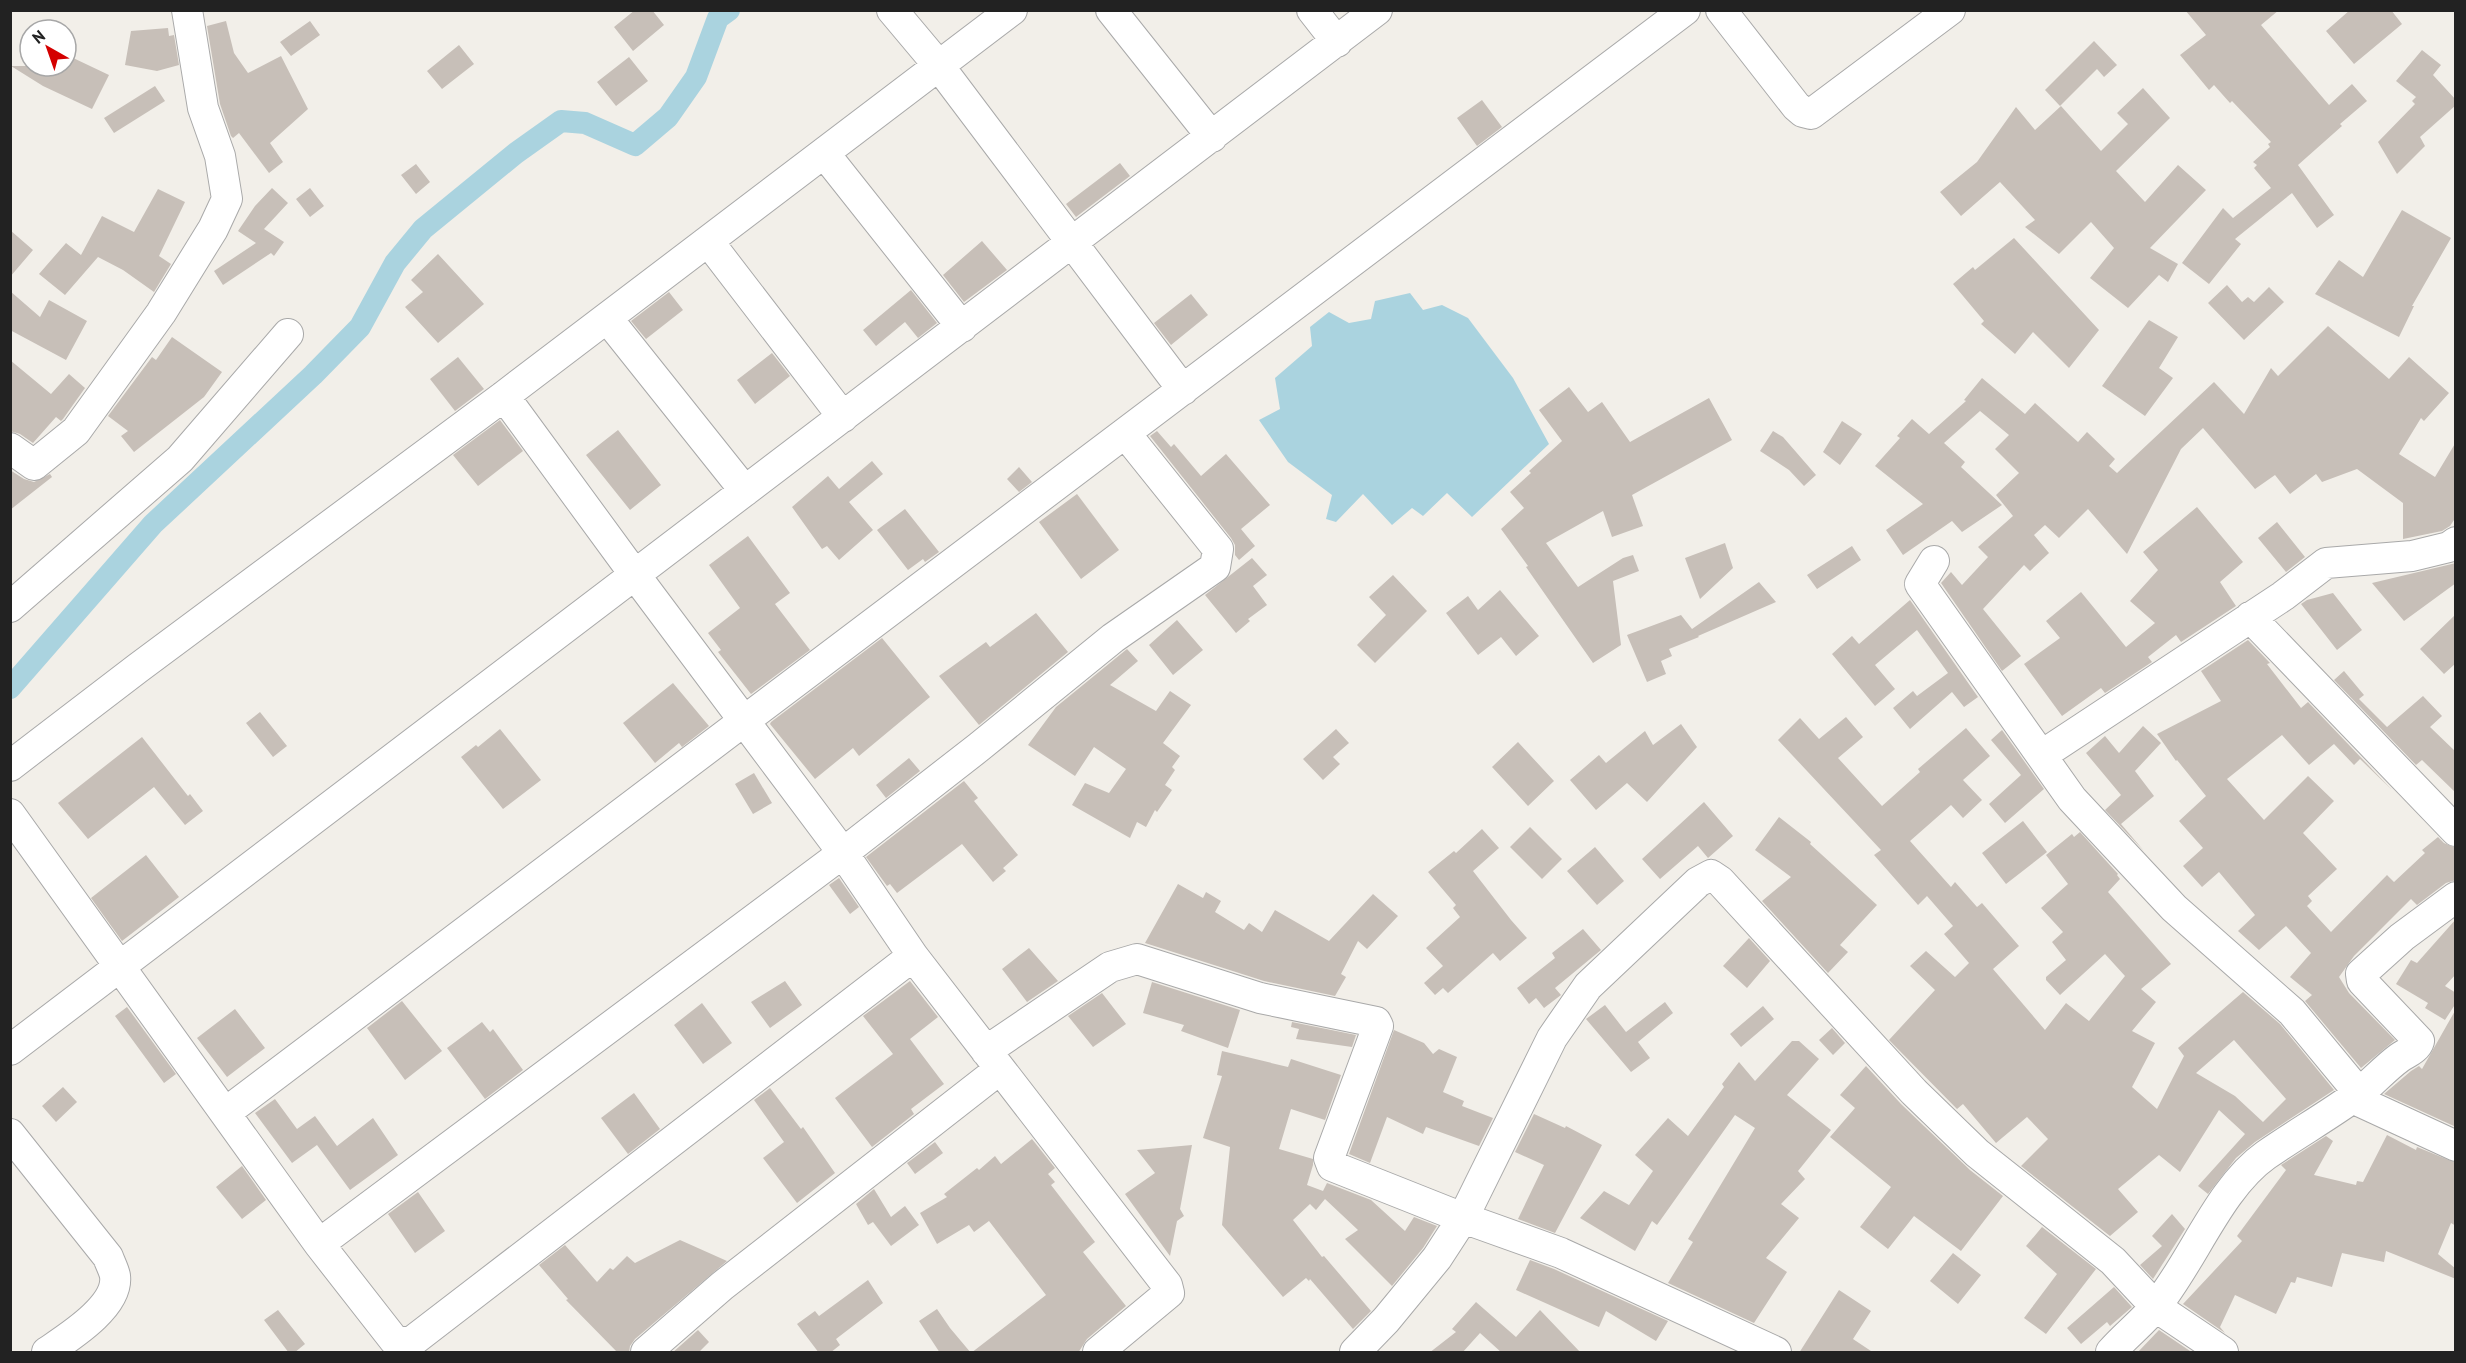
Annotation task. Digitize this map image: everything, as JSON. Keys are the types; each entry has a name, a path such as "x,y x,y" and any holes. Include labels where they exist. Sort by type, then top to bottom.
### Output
{"street":[{"path":"10,448 34,465 76,431 161,313 213,229 227,200 220,156 203,108 187,10"},
{"path":"892,10 939,66 1183,390"},
{"path":"10,766 608,318 1012,10"},
{"path":"1111,10 1212,137"},
{"path":"1312,10 1336,42"},
{"path":"10,1050 1377,10"},
{"path":"225,1113 1685,10"},
{"path":"1721,10 1796,106 1803,112 1811,114 1950,10"},
{"path":"824,153 962,327"},
{"path":"708,241 843,417"},
{"path":"608,318 745,491"},
{"path":"10,607 180,459 288,334"},
{"path":"504,396 743,722 843,854 913,956 1170,1290 1098,1353"},
{"path":"319,1244 843,854 1113,638 1215,567 1218,549 1125,433"},
{"path":"2042,754 2250,617 2326,563 2412,556 2449,547 2456,542"},
{"path":"1934,561 1920,584 2072,799 2174,908 2292,1012 2356,1096 2456,1146"},
{"path":"2250,617 2456,831"},
{"path":"10,814 121,966 390,1346 410,1343 913,956"},
{"path":"1355,1353 1386,1320 1437,1258 1463,1218 1551,1038 1588,986 1698,882 1712,875 1914,1092 1977,1153 2114,1261 2156,1307 2223,1353"},
{"path":"2111,1353 2156,1307 2231,1190 2246,1172 2266,1155 2356,1096 2398,1059 2418,1045 2419,1041 2362,981 2361,974 2402,937 2456,897"},
{"path":"646,1353 722,1286 993,1060 1110,968 1137,959 1260,998 1376,1022 1378,1026 1329,1158 1332,1166 1463,1218 1561,1253 1776,1353"},
{"path":"10,1134 108,1257 115,1277 109,1299 89,1322 47,1353"}],"water":[{"path":"1410,293 1423,310 1442,305 1468,318 1513,378 1549,444 1472,517 1447,493 1423,516 1412,508 1392,525 1363,494 1336,522 1326,519 1332,495 1288,462 1259,420 1280,409 1275,378 1312,346 1310,327 1329,312 1349,323 1371,319 1375,301"}],"building":[{"path":"635,10 652,10 664,25 633,51 614,27"},
{"path":"2185,10 2279,10 2261,25 2329,105 2352,84 2367,101 2298,165 2334,215 2317,228 2292,193 2235,239 2241,244 2209,284 2182,263 2223,208 2233,218 2271,188 2254,168 2257,165 2253,162 2270,147 2268,144 2271,142 2214,85 2209,90 2180,55 2206,35"},
{"path":"2350,10 2391,10 2402,24 2354,64 2326,31"},
{"path":"226,21 234,53 248,73 281,56 308,109 270,143 283,162 269,173 239,133 233,138 231,136 220,104 207,26"},
{"path":"310,21 320,35 291,56 280,42"},
{"path":"168,28 169,36 174,35 179,65 157,71 125,65 131,31"},
{"path":"2094,41 2117,65 2104,77 2097,69 2060,106 2045,90"},
{"path":"459,45 474,64 442,89 427,71"},
{"path":"2422,50 2441,65 2433,75 2456,100 2456,105 2420,137 2425,146 2397,174 2378,142 2415,104 2412,101 2416,97 2396,81"},
{"path":"629,57 648,81 616,106 597,82"},
{"path":"78,60 109,75 92,109 30,78 78,78"},
{"path":"155,86 165,101 114,133 104,118"},
{"path":"2143,88 2170,118 2116,171 2145,202 2178,165 2206,190 2150,248 2178,264 2168,282 2159,275 2128,308 2090,278 2114,248 2091,222 2059,254 2025,227 2035,220 2000,182 1961,216 1940,192 1977,162 2016,107 2035,130 2061,106 2101,151 2128,124 2117,113"},
{"path":"1482,100 1502,127 1477,146 1457,118"},
{"path":"1120,163 1130,176 1076,217 1066,204"},
{"path":"416,164 430,182 416,194 401,175"},
{"path":"272,188 288,203 264,229 284,242 274,256 271,253 223,285 214,271 256,243 238,231 255,206"},
{"path":"310,188 324,206 310,217 296,199"},
{"path":"158,189 185,202 159,256 171,264 154,292 123,270 98,257 65,295 39,274 66,243 81,255 102,216 134,232"},
{"path":"2402,210 2451,238 2412,306 2414,306 2399,337 2315,294 2339,260 2363,277"},
{"path":"10,230 33,250 10,277"},
{"path":"2014,238 2099,330 2069,368 2033,332 2015,354 1981,324 1984,321 1953,284 1973,267 1975,270"},
{"path":"982,241 1007,270 964,302 943,275"},
{"path":"438,254 484,304 438,343 405,307 423,292 411,280"},
{"path":"2227,285 2242,302 2248,297 2254,302 2269,287 2284,302 2244,340 2208,303"},
{"path":"911,290 937,323 918,338 905,322 876,346 863,330"},
{"path":"10,291 40,317 49,300 87,321 66,360 10,330"},
{"path":"669,292 683,310 646,339 631,321"},
{"path":"1191,294 1208,315 1171,345 1154,323"},
{"path":"2149,320 2178,337 2159,368 2173,378 2145,416 2102,386"},
{"path":"2328,326 2389,379 2409,357 2449,393 2424,421 2421,418 2399,454 2435,477 2456,442 2456,517 2450,526 2442,531 2403,539 2403,503 2357,469 2322,482 2316,474 2290,494 2275,475 2255,489 2203,428 2181,449 2127,554 2088,509 2059,538 2045,525 2034,535 2049,553 2030,571 2024,565 1983,609 2021,656 2002,671 1941,583 1951,572 1962,585 1988,557 1978,547 2013,516 1996,495 2019,473 1995,449 2009,435 1980,411 1944,443 1965,462 1961,467 2002,505 1962,532 1952,521 1903,555 1886,530 1923,504 1875,466 1900,438 1897,436 1912,419 1929,434 1966,401 1964,400 1982,378 2025,414 2035,403 2078,442 2087,432 2115,459 2109,466 2117,473 2214,382 2244,414 2271,368 2278,376"},
{"path":"172,337 222,372 204,397 134,452 121,436 128,431 108,416 152,357 156,360"},
{"path":"772,353 790,376 755,404 737,380"},
{"path":"458,357 484,389 455,411 430,379"},
{"path":"10,360 51,394 69,374 85,388 63,419 61,421 56,417 33,443 20,434 10,431"},
{"path":"1569,387 1588,412 1602,402 1630,442 1709,398 1732,440 1632,495 1643,526 1612,537 1603,511 1546,543 1578,587 1623,558 1633,555 1639,571 1613,581 1621,645 1593,663 1501,529 1524,508 1510,492 1562,441 1539,410"},
{"path":"500,420 523,451 478,486 453,455"},
{"path":"1842,421 1862,434 1840,465 1823,452"},
{"path":"618,430 661,485 630,510 586,455"},
{"path":"1157,431 1171,447 1174,444 1201,476 1226,454 1270,505 1241,529 1255,546 1239,560 1235,555 1235,545 1231,538 1150,436"},
{"path":"1773,431 1783,437 1816,475 1804,486 1789,470 1760,451"},
{"path":"872,461 883,474 849,502 873,530 839,560 827,546 822,549 792,507 828,476 839,489"},
{"path":"1019,467 1032,482 1019,492 1007,479"},
{"path":"10,470 34,482 50,474 52,477 10,510"},
{"path":"1077,494 1119,550 1081,579 1039,522"},
{"path":"2197,507 2243,562 2220,582 2236,606 2181,642 2176,635 2148,657 2152,662 2105,693 2101,688 2062,716 2024,664 2060,638 2046,621 2081,592 2126,647 2155,623 2130,601 2158,570 2143,552"},
{"path":"905,509 939,552 925,562 923,559 908,570 877,530"},
{"path":"2277,522 2305,557 2286,572 2258,538"},
{"path":"748,536 790,593 775,604 810,650 751,694 718,652 721,650 708,633 740,608 709,565"},
{"path":"1725,543 1733,568 1700,599 1685,558"},
{"path":"1852,546 1861,560 1817,589 1807,575"},
{"path":"1252,558 1267,575 1253,586 1267,605 1248,619 1250,621 1236,633 1205,595"},
{"path":"2456,563 2456,583 2404,621 2372,583"},
{"path":"1393,575 1427,611 1375,663 1357,645 1386,615 1369,597"},
{"path":"1759,582 1776,602 1669,649 1672,656 1661,661 1666,674 1647,682 1627,635 1681,615 1692,629"},
{"path":"1500,590 1539,636 1516,656 1501,637 1478,655 1446,613 1468,596 1478,610"},
{"path":"2333,593 2362,630 2337,650 2301,604 2307,600"},
{"path":"1910,600 1978,697 1964,707 1952,692 1910,729 1893,708 1913,691 1917,696 1948,673 1917,630 1875,665 1895,689 1875,706 1832,654 1852,636 1859,644"},
{"path":"1036,613 1068,652 979,725 939,676 986,642 990,647"},
{"path":"2456,614 2456,663 2444,674 2420,649"},
{"path":"1177,620 1203,650 1173,675 1149,645"},
{"path":"882,638 930,697 859,756 853,748 815,779 770,724"},
{"path":"2248,640 2270,663 2267,664 2301,708 2308,702 2391,789 2360,759 2354,765 2334,744 2309,765 2282,735 2227,779 2264,820 2308,776 2334,801 2303,833 2337,869 2308,896 2312,901 2307,906 2331,932 2387,875 2394,882 2425,853 2422,850 2438,837 2444,843 2456,848 2456,880 2446,883 2417,905 2411,899 2354,956 2339,977 2349,993 2395,1040 2361,1068 2305,1001 2312,995 2290,977 2311,953 2286,926 2259,950 2238,931 2255,915 2219,872 2202,887 2183,866 2203,848 2179,821 2206,796 2176,761 2157,734 2221,701 2201,671"},
{"path":"1127,649 1138,661 1110,685 1156,711 1170,691 1191,705 1163,743 1180,756 1172,767 1175,770 1165,785 1172,790 1157,812 1155,810 1146,827 1137,822 1130,838 1072,805 1085,783 1109,793 1126,769 1094,747 1075,776 1028,745 1056,707"},
{"path":"2344,671 2364,695 2359,699 2387,727 2423,696 2442,716 2430,727 2456,752 2456,793 2422,760 2416,765 2334,680"},
{"path":"673,683 709,726 682,747 679,743 655,763 623,723"},
{"path":"260,712 287,746 273,757 246,723"},
{"path":"1846,717 1863,737 1838,758 1882,806 1920,772 1918,769 1966,728 1990,756 1963,780 1982,800 1963,818 1951,805 1910,841 1951,887 1955,882 1977,907 1982,903 2019,946 1993,969 2045,1030 2066,1003 2089,1021 2125,976 2105,954 2060,995 2046,980 2046,977 2066,960 2052,942 2063,932 2041,908 2068,884 2046,855 2072,834 2074,837 2080,832 2118,874 2120,879 2108,892 2171,964 2141,989 2156,1002 2132,1031 2155,1043 2132,1087 2157,1109 2184,1056 2178,1048 2243,992 2280,1024 2334,1090 2255,1142 2236,1158 2208,1194 2198,1186 2245,1134 2219,1110 2180,1172 2159,1155 2118,1189 2138,1212 2110,1236 2021,1166 2048,1139 2027,1117 1996,1143 1963,1104 1957,1109 1889,1040 1935,990 1910,966 1926,951 1955,977 1969,963 1944,934 1953,926 1927,896 1918,905 1874,855 1881,850 1778,740 1800,718 1819,739","holes":["2234,1040 2286,1099 2263,1122 2235,1096 2196,1073"]},
{"path":"1681,724 1697,747 1647,802 1627,783 1596,810 1570,780 1599,755 1606,763 1645,731 1653,745"},
{"path":"2143,726 2161,743 2135,771 2154,796 2121,824 2144,851 2105,810 2121,795 2086,753 2105,736 2119,753"},
{"path":"500,729 541,780 503,809 461,757"},
{"path":"1336,729 1349,743 1333,757 1340,764 1323,780 1303,759"},
{"path":"2002,730 2044,789 2005,823 1989,804 2021,775 1991,740"},
{"path":"142,737 188,796 190,794 203,811 185,825 154,787 88,839 58,803"},
{"path":"1518,742 1554,781 1528,806 1492,767"},
{"path":"909,758 920,771 886,798 876,785"},
{"path":"754,773 772,803 753,814 735,784"},
{"path":"964,781 978,798 974,801 1018,855 1003,868 1006,871 993,882 962,844 897,893 890,884 887,886 866,857"},
{"path":"1704,802 1733,836 1708,858 1698,846 1660,879 1642,859"},
{"path":"1779,817 1811,842 1810,844 1877,905 1840,945 1848,952 1828,973 1762,901 1791,877 1755,850"},
{"path":"2023,821 2047,852 2006,884 1982,853"},
{"path":"1530,827 1562,859 1542,879 1510,847"},
{"path":"1482,829 1499,848 1473,871 1527,938 1500,961 1493,953 1448,993 1443,988 1435,995 1424,983 1443,966 1426,948 1460,917 1453,908 1456,905 1428,872 1454,851 1456,853"},
{"path":"1595,847 1624,881 1597,905 1567,871"},
{"path":"146,855 179,897 122,941 91,898"},
{"path":"839,878 859,907 850,914 829,885"},
{"path":"1178,884 1203,898 1206,892 1221,901 1215,912 1244,930 1249,923 1262,932 1275,910 1329,941 1373,894 1398,916 1367,949 1358,941 1341,974 1346,977 1335,996 1264,981 1145,943"},
{"path":"2456,919 2456,974 2445,986 2456,993 2456,1003 2445,1020 2425,1008 2428,1003 2396,984 2411,960 2417,963"},
{"path":"1583,929 1601,950 1555,988 1561,995 1544,1008 1536,998 1529,1004 1517,988 1555,958 1552,953"},
{"path":"1749,938 1770,961 1747,988 1723,966"},
{"path":"1029,948 1058,981 1027,1002 1002,969"},
{"path":"785,981 802,1005 770,1028 751,1002"},
{"path":"910,981 938,1017 910,1039 944,1084 911,1109 914,1114 872,1147 835,1098 893,1054 863,1016"},
{"path":"1152,982 1240,1010 1228,1048 1181,1031 1184,1025 1143,1013"},
{"path":"1102,993 1126,1024 1093,1047 1068,1016"},
{"path":"402,1001 442,1051 405,1080 367,1028"},
{"path":"1665,1002 1673,1013 1638,1042 1650,1058 1631,1072 1586,1019 1605,1005 1626,1032"},
{"path":"702,1003 732,1043 703,1064 674,1025"},
{"path":"1763,1006 1774,1019 1741,1047 1730,1034"},
{"path":"127,1007 176,1074 164,1083 115,1016"},
{"path":"235,1009 265,1048 227,1077 197,1038"},
{"path":"2456,1009 2456,1127 2384,1094 2411,1071 2419,1066 2422,1069"},
{"path":"482,1022 490,1032 493,1029 523,1070 485,1099 447,1048"},
{"path":"1292,1022 1356,1035 1352,1047 1296,1039 1299,1029 1291,1027"},
{"path":"1832,1028 1845,1043 1833,1055 1819,1040"},
{"path":"1394,1030 1424,1043 1433,1054 1439,1049 1457,1057 1443,1092 1464,1101 1462,1106 1493,1118 1479,1146 1426,1127 1423,1134 1387,1117 1370,1163 1349,1154"},
{"path":"1792,1041 1799,1041 1819,1059 1787,1095 1831,1130 1798,1171 1805,1179 1781,1204 1799,1218 1766,1258 1787,1272 1754,1323 1668,1283 1693,1242 1688,1239 1755,1128 1735,1115 1657,1225 1652,1221 1635,1251 1580,1218 1604,1191 1629,1205 1653,1171 1635,1155 1668,1118 1688,1136 1724,1087 1722,1084 1739,1062 1755,1081"},
{"path":"1222,1051 1288,1067 1291,1059 1341,1075 1325,1120 1291,1109 1279,1149 1313,1159 1307,1185 1323,1191 1327,1183 1371,1200 1405,1231 1414,1217 1437,1226 1423,1248 1392,1286 1345,1239 1358,1230 1325,1199 1316,1210 1310,1204 1293,1220 1322,1257 1324,1256 1371,1311 1353,1329 1310,1279 1309,1281 1306,1278 1283,1297 1222,1225 1230,1147 1203,1138 1222,1076 1217,1075"},
{"path":"1866,1066 1901,1104 1970,1170 2003,1196 1961,1251 1914,1216 1888,1249 1860,1227 1891,1187 1830,1137 1855,1108 1840,1095"},
{"path":"63,1087 77,1102 56,1122 42,1106"},
{"path":"770,1088 801,1129 803,1127 835,1173 797,1203 763,1158 784,1142 754,1100"},
{"path":"634,1093 660,1129 628,1154 601,1118"},
{"path":"275,1099 297,1129 315,1116 337,1146 373,1118 398,1155 350,1190 317,1145 292,1163 255,1113"},
{"path":"1534,1114 1565,1128 1566,1126 1602,1145 1555,1233 1518,1219 1544,1165 1515,1152"},
{"path":"2387,1135 2416,1150 2417,1147 2456,1163 2456,1226 2451,1223 2438,1254 2456,1269 2456,1279 2386,1251 2384,1262 2342,1253 2332,1287 2297,1277 2295,1283 2291,1282 2276,1314 2235,1295 2220,1327 2225,1333 2183,1304 2242,1241 2237,1236 2286,1170 2281,1165 2326,1136 2333,1141 2314,1175 2356,1185 2357,1181 2363,1182"},
{"path":"1032,1139 1055,1168 1048,1174 1055,1182 1051,1185 1095,1242 1083,1252 1126,1306 1087,1339 1078,1353 971,1353 1046,1295 989,1221 974,1232 969,1225 937,1244 920,1213 947,1197 944,1194 995,1156 1001,1164"},
{"path":"935,1142 943,1153 915,1174 907,1163"},
{"path":"1192,1145 1180,1209 1184,1216 1177,1221 1170,1256 1125,1194 1155,1173 1137,1150"},
{"path":"242,1166 266,1200 242,1219 216,1187"},
{"path":"874,1189 891,1217 905,1206 919,1225 891,1246 873,1222 868,1225 856,1204"},
{"path":"418,1192 445,1231 415,1253 388,1214"},
{"path":"2172,1214 2185,1229 2153,1279 2140,1265 2162,1246 2152,1236"},
{"path":"2042,1227 2096,1269 2046,1334 2024,1318 2057,1274 2026,1246"},
{"path":"680,1240 727,1261 635,1339 630,1346 629,1353 618,1353 566,1300 568,1299 539,1265 565,1245 597,1282 610,1268 613,1270 627,1256 635,1263"},
{"path":"1953,1253 1981,1275 1958,1304 1930,1281"},
{"path":"1530,1260 1668,1321 1656,1341 1606,1311 1599,1327 1516,1290"},
{"path":"868,1280 883,1303 836,1339 840,1345 830,1353 819,1353 797,1324 815,1311 819,1316"},
{"path":"2114,1287 2132,1307 2110,1326 2107,1322 2081,1344 2067,1328"},
{"path":"1839,1290 1871,1311 1853,1339 1874,1353 1799,1353"},
{"path":"1476,1302 1516,1337 1540,1310 1581,1353 1502,1353 1480,1333 1462,1353 1429,1353 1456,1332 1452,1329"},
{"path":"937,1309 971,1353 940,1353 919,1321"},
{"path":"278,1310 305,1344 294,1353 289,1353 264,1320"},
{"path":"698,1330 709,1342 698,1353 672,1353"},
{"path":"2159,1330 2193,1353 2137,1353"}],"waterway":[{"path":"10,688 153,524 313,375 360,327 395,263 423,229 516,153 561,121 585,123 635,145 668,117 696,77 718,18 729,10"}]}
